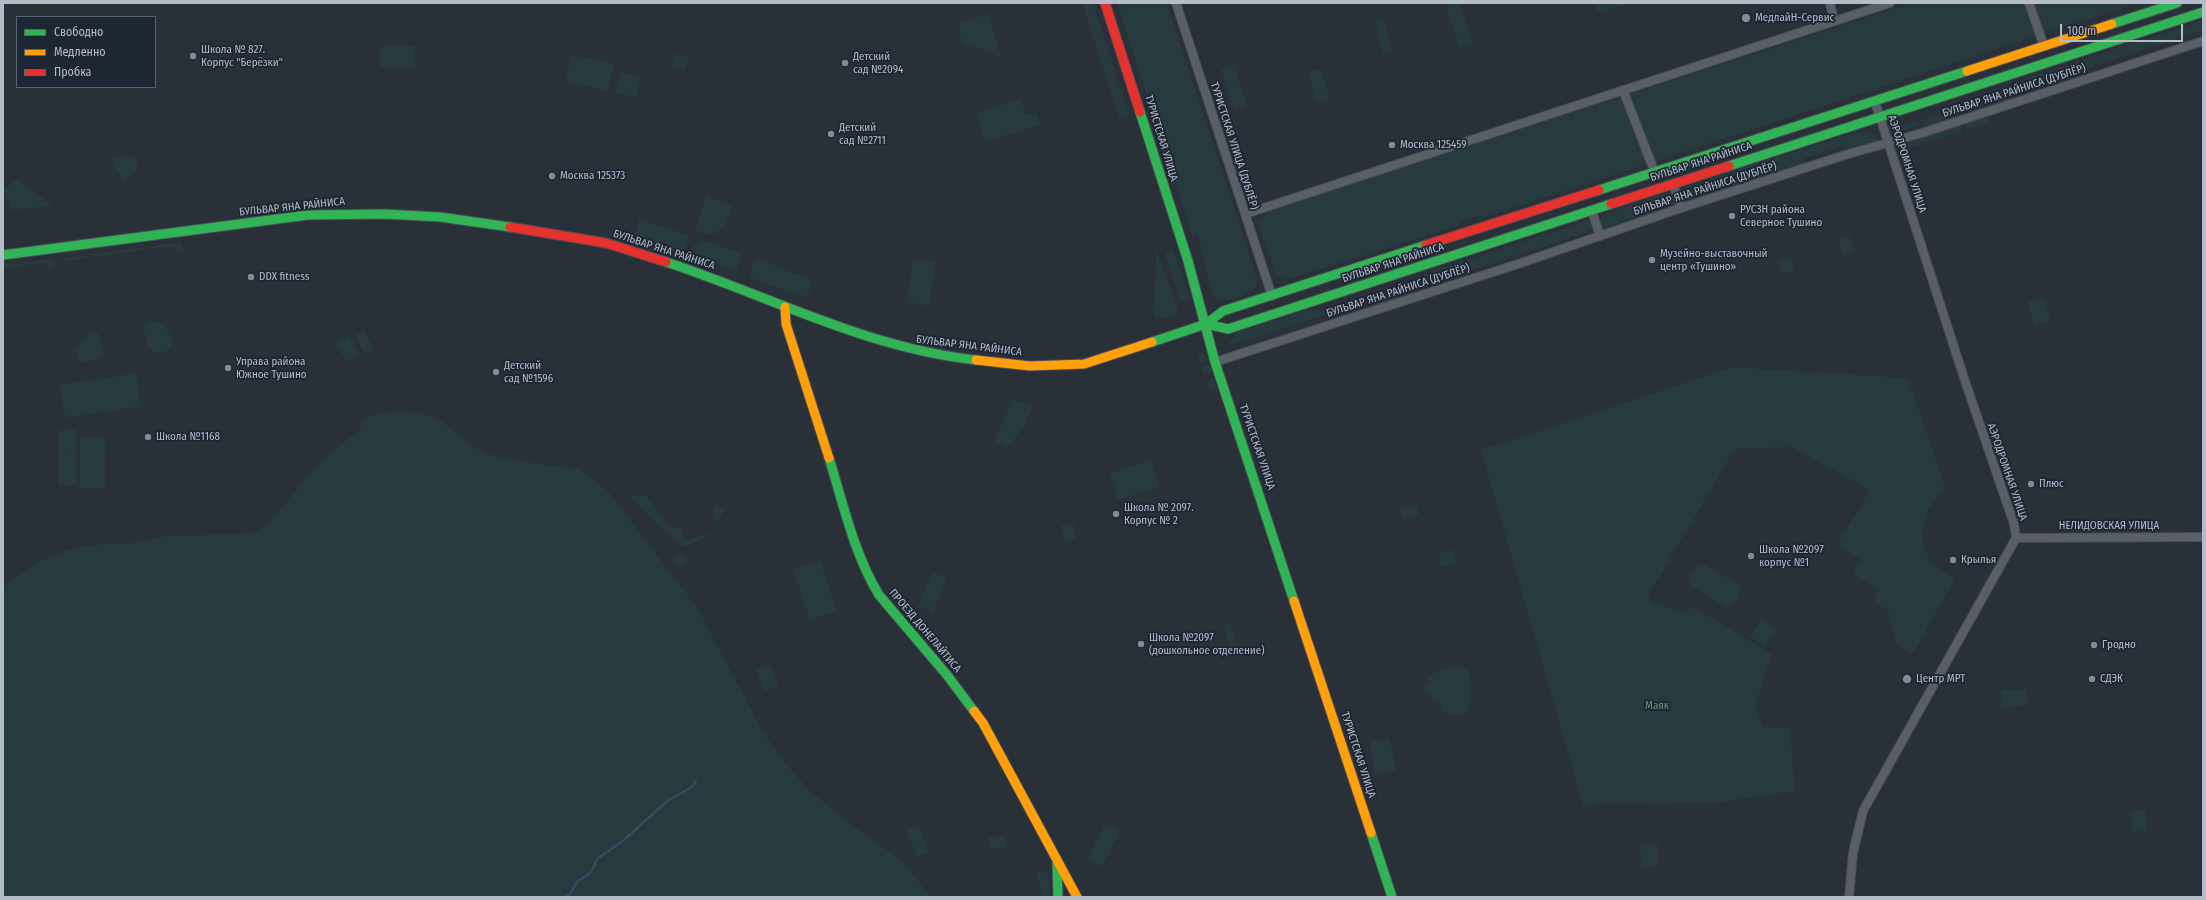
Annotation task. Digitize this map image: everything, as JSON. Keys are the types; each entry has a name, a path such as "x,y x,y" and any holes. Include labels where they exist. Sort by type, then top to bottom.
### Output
{"main road":[{"name":"ТУРИСТСКАЯ УЛИЦА","path":"1105,3 1188,261 1215,362 1392,897"},
{"name":"БУЛЬВАР ЯНА РАЙНИСА","path":"3,255 308,216 345,213 413,215 540,230 606,243 673,264 855,333 919,353 1030,366 1084,364 1206,324 1223,312 2177,3"},
{"name":"БУЛЬВАР ЯНА РАЙНИСА","path":"1206,324 1228,329 2203,12"},
{"name":"ПРОЕЗД ДОНЕЛАЙТИСА","path":"785,307 786,324 859,552 871,582 889,608 947,675 983,723 1077,897"},
{"name":"ПРОЕЗД ДОНЕЛАЙТИСА","path":"1057,862 1058,897"}],"street":[{"name":"ТУРИСТСКАЯ УЛИЦА (ДУБЛЁР)","path":"1176,3 1272,296"},
{"path":"1830,3 1834,21"},
{"path":"1245,214 1890,3"},
{"path":"2029,3 2044,46"},
{"name":"БУЛЬВАР ЯНА РАЙНИСА (ДУБЛЁР)","path":"1215,362 1681,208 1845,155 1889,143 2203,41"},
{"path":"1623,90 1655,173"},
{"name":"АЭРОДРОМНАЯ УЛИЦА","path":"1849,897 1853,853 1864,811 2016,538 2014,524 1967,388 1875,102"},
{"path":"1673,184 1681,208"},
{"path":"1592,211 1600,236"},
{"name":"НЕЛИДОВСКАЯ УЛИЦА","path":"2016,538 2203,537"}],"green space":[{"path":"1082,3 1093,3 1129,113 1128,116 1123,118 1119,117"},
{"path":"1117,3 1167,3 1258,282 1253,289 1242,296 1221,300 1215,297 1211,292 1198,233 1192,235"},
{"path":"1459,3 1473,43 1460,48 1446,7"},
{"path":"1595,3 1626,3 1627,4 1598,13"},
{"path":"1912,3 2138,3 1483,218 1482,215 1458,221 1460,225 1290,279 1285,280 1276,275 1258,224 1259,220 1271,210"},
{"path":"988,13 1001,57 961,41 959,23"},
{"path":"1383,18 1393,51 1383,54 1376,29 1378,28 1376,21"},
{"path":"2203,20 2203,30 2007,95 2008,100 1986,108 1984,100 2027,78"},
{"path":"383,45 414,46 415,67 380,67 380,50"},
{"path":"676,53 689,57 685,70 672,66"},
{"path":"571,55 614,64 608,91 565,82"},
{"path":"1234,65 1247,106 1234,110 1221,69"},
{"path":"1320,69 1330,99 1318,103 1308,73"},
{"path":"620,72 640,77 636,97 616,93"},
{"path":"1021,99 1026,115 1036,112 1040,125 985,142 976,113"},
{"path":"1981,100 1982,103 1959,110 1958,108"},
{"path":"1946,112 1948,120 1924,128 1921,120"},
{"path":"1987,116 1989,123 1966,130 1964,123"},
{"path":"1916,121 1918,126 1901,131 1902,126"},
{"path":"1960,125 1962,131 1906,149 1903,143"},
{"path":"1860,131 1875,134 1878,140 1872,144 1844,152 1842,146 1803,159 1804,164 1693,201 1683,200 1681,195 1687,186"},
{"path":"136,155 138,170 123,181 112,162 114,158"},
{"path":"17,179 53,206 12,210 3,191"},
{"path":"1663,194 1671,196 1674,199 1674,206 1670,210 1668,206 1609,226 1610,230 1606,230 1600,226 1599,220 1604,214"},
{"path":"706,195 733,206 725,226 715,234 695,232"},
{"path":"639,219 689,235 683,251 635,235"},
{"path":"1585,221 1591,221 1595,230 1593,235 1591,231 1414,289 1415,292 1404,296 1402,291 1416,287 1414,280 1429,272"},
{"path":"1849,236 1855,252 1844,256 1838,240"},
{"path":"703,241 740,252 741,258 736,271 692,255 693,246"},
{"path":"182,242 183,250 177,251 176,247 169,246 63,261 63,259"},
{"path":"1156,249 1179,313 1160,320 1159,318 1154,319"},
{"path":"1170,249 1173,250 1189,298 1187,303 1181,301 1165,255 1166,251"},
{"path":"1791,256 1795,270 1782,275 1777,260"},
{"path":"52,258 53,268 49,269 48,262 3,269 3,265"},
{"path":"913,259 936,262 929,306 907,302"},
{"path":"757,260 761,260 807,278 810,282 808,294 801,297 752,278 750,274 752,263"},
{"path":"1395,293 1397,299 1371,307 1369,301"},
{"path":"2043,297 2051,320 2034,325 2027,302"},
{"path":"1351,303 1353,306 1227,346 1236,333 1314,308 1322,310"},
{"path":"160,321 170,334 173,342 169,350 161,353 153,352 148,345 143,327 148,322"},
{"path":"364,330 374,349 365,354 355,336"},
{"path":"98,332 104,353 99,359 81,362 75,350 90,333"},
{"path":"349,335 360,354 346,361 335,343"},
{"path":"1196,349 1205,354 1208,360 1201,362"},
{"path":"1205,365 1209,365 1211,366 1211,374 1205,375 1202,372 1202,368"},
{"name":"Маяк","path":"1732,367 1908,378 1945,487 1929,508 1922,529 1924,546 1930,563 1955,579 1912,655 1896,643 1888,611 1873,600 1878,589 1853,574 1861,560 1837,545 1870,490 1792,447 1735,449 1648,596 1650,601 1683,613 1694,607 1772,654 1755,706 1763,726 1790,729 1795,791 1721,802 1583,805 1481,450"},
{"path":"136,373 141,406 65,418 60,385"},
{"path":"1213,378 1217,389 1210,392 1206,380"},
{"path":"1013,399 1033,407 1022,429 1007,448 994,441"},
{"path":"394,411 421,412 441,421 475,448 489,454 517,461 579,469 608,491 698,609 762,730 783,761 811,792 839,815 903,862 931,897 3,897 3,586 42,560 68,550 91,545 131,543 166,536 241,534 259,531 269,523 327,456 358,431 367,417"},
{"path":"59,430 76,430 76,454 59,455"},
{"path":"80,438 105,438 105,488 80,488"},
{"path":"59,455 76,455 76,486 59,486"},
{"path":"1151,460 1160,486 1118,500 1109,474"},
{"path":"646,495 666,522 673,528 680,526 686,541 708,533 709,536 687,546 680,545 628,496"},
{"path":"715,504 725,509 718,523 712,517"},
{"path":"1416,504 1419,515 1403,520 1399,508"},
{"path":"1073,523 1075,540 1064,542 1061,525"},
{"path":"1453,549 1457,563 1441,568 1438,558 1442,552"},
{"path":"680,554 684,556 686,560 684,564 680,566 676,564 674,560 676,556"},
{"path":"820,560 837,611 810,620 793,569"},
{"path":"1704,564 1738,584 1741,589 1740,594 1729,607 1724,606 1691,586 1688,577 1695,566"},
{"path":"933,572 947,578 933,612 918,606"},
{"path":"1761,619 1776,628 1765,646 1750,637"},
{"path":"1230,622 1239,649 1232,651 1223,625"},
{"path":"770,664 779,685 765,691 756,670"},
{"path":"1460,664 1469,674 1471,693 1469,706 1465,714 1450,714 1441,711 1442,703 1434,703 1431,696 1423,689 1428,683 1428,675"},
{"path":"2027,689 2028,705 2002,707 2001,690"},
{"path":"1390,738 1396,770 1375,774 1370,742"},
{"path":"2131,810 2146,810 2147,831 2132,831"},
{"path":"1105,824 1120,831 1102,867 1087,860"},
{"path":"918,825 929,853 917,857 906,830"},
{"path":"1003,835 1009,848 990,849 989,836"},
{"path":"1658,844 1658,866 1641,867 1640,845"},
{"path":"1038,870 1047,872 1051,897 1044,897 1036,875"}],"waterway":[{"path":"565,897 570,894 577,882 591,872 597,859 624,840 667,801 692,787 696,781"}],"traffic: fast":[{"path":"2112,24 2177,3"},
{"path":"1729,166 2203,12"},
{"path":"1599,190 1967,71"},
{"path":"1140,112 1188,261 1215,362 1294,601"},
{"path":"1206,324 1228,329 1611,204"},
{"path":"3,255 308,215 384,214 440,217 510,227"},
{"path":"1152,342 1206,324 1223,311 1426,245"},
{"path":"666,262 705,275 857,333 935,354 976,360"},
{"path":"829,458 856,546 870,579 879,595 947,675 974,711"},
{"path":"1371,833 1392,897"},
{"path":"1057,863 1058,897"}],"traffic: slow":[{"path":"1967,71 2112,24"},
{"path":"785,307 786,324 829,458"},
{"path":"976,360 1030,366 1084,364 1152,342"},
{"path":"1294,601 1371,833"},
{"path":"974,711 983,723 1077,897"}],"traffic: jam":[{"path":"1105,3 1140,112"},
{"path":"1611,204 1729,166"},
{"path":"1426,245 1599,190"},
{"path":"510,227 606,243 666,262"}],"place":[{"name":"МедлайН-Сервис","path":"1746,18"},
{"name":"Школа № 827. Корпус \"Берёзки\"","path":"193,56"},
{"name":"Детский сад №2094","path":"845,63"},
{"name":"Детский сад №2711","path":"831,134"},
{"name":"Москва 125459","path":"1392,145"},
{"name":"Москва 125373","path":"552,176"},
{"name":"РУСЗН района Северное Тушино","path":"1732,216"},
{"name":"Музейно-выставочный центр «Тушино»","path":"1652,260"},
{"name":"DDX fitness","path":"251,277"},
{"name":"Управа района Южное Тушино","path":"228,368"},
{"name":"Детский сад №1596","path":"496,372"},
{"name":"Школа №1168","path":"148,437"},
{"name":"Плюс","path":"2031,484"},
{"name":"Школа № 2097. Корпус № 2","path":"1116,514"},
{"name":"Школа №2097 корпус №1","path":"1751,556"},
{"name":"Крылья","path":"1953,560"},
{"name":"Школа №2097 (дошкольное отделение)","path":"1141,644"},
{"name":"Гродно","path":"2094,645"},
{"name":"Центр МРТ","path":"1907,679"},
{"name":"СДЭК","path":"2092,679"}]}
